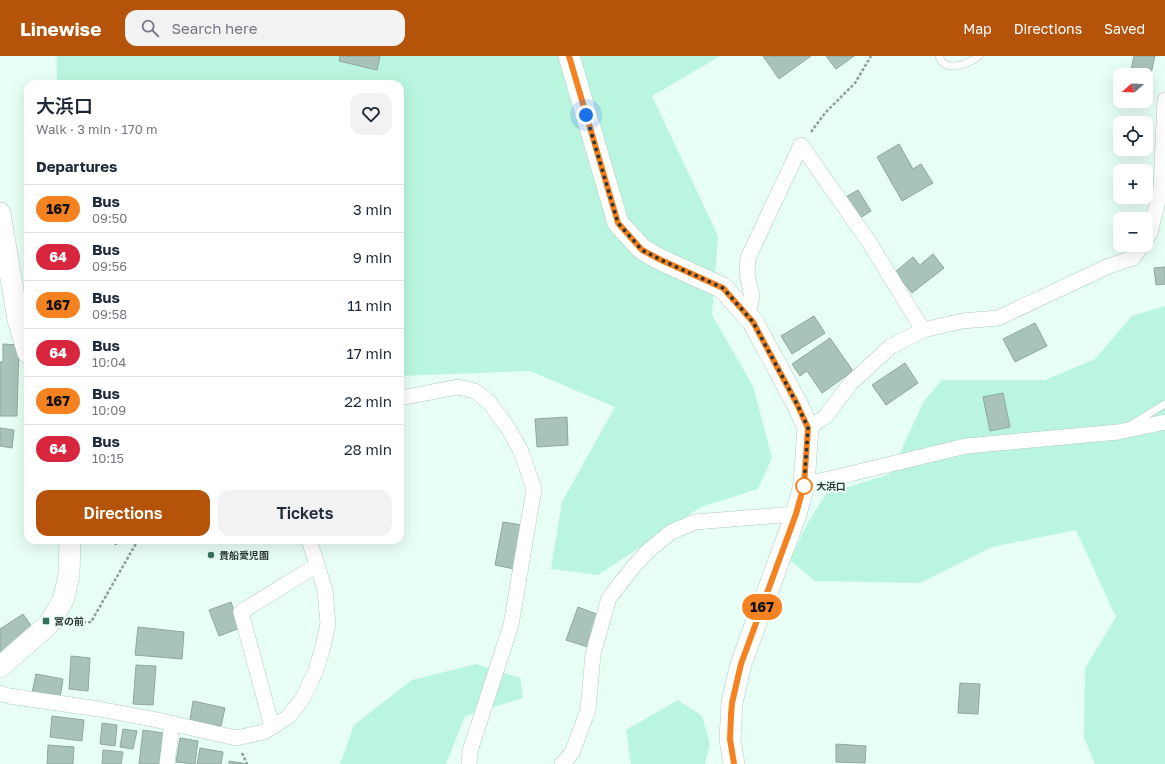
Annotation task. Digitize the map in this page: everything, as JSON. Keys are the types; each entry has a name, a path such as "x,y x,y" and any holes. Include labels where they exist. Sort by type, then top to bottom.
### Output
{"main road":[{"path":"569,56 618,223 642,250 723,288 753,322 797,404 808,428 804,485 796,514 741,664 732,710 730,739 734,764"},
{"path":"0,214 18,320 24,339"},
{"path":"0,667 48,625 64,598 69,574 70,544"}],"street":[{"path":"1153,221 1162,188 1165,100"},
{"path":"748,316 752,297 747,274 748,258 801,145 869,242 923,330"},
{"path":"808,428 825,417 851,383 890,347 923,330 962,321 998,318 1110,266 1133,258 1137,252"},
{"path":"404,397 458,387 475,391 489,402 508,428 521,451 534,489 511,625 470,751 470,764"},
{"path":"804,485 966,446 1118,432 1165,422"},
{"path":"562,764 572,752 588,710 593,654 609,598 648,551 671,532 695,522 796,514"},
{"path":"0,693 9,696 99,709 172,723 236,738 264,732 288,717 303,698 316,670 323,646 328,624 325,590 310,544"},
{"path":"272,727 241,612 317,565"},
{"path":"167,764 172,723"}],"lane":[{"path":"939,56 941,62 947,66 960,66 980,56"},
{"path":"1118,432 1165,404"}],"path":[{"path":"801,145 825,113 855,83 871,56"},
{"path":"48,625 91,622 136,544"}],"green space":[{"path":"57,56 720,56 652,96 718,236 712,315 753,386 772,458 758,489 701,507 598,575 551,569 562,502 615,407 530,371 404,376 404,80 57,80"},
{"path":"1165,306 1165,764 1095,764 1084,738 1085,668 1116,617 1076,530 992,547 920,583 815,581 790,560 807,524 826,494 890,474 924,401 942,380 1045,380 1095,359 1132,316"},
{"path":"476,664 520,678 523,698 465,716 446,764 340,764 354,725 412,680"},
{"path":"678,700 702,716 710,744 705,764 631,764 626,730"}],"building":[{"path":"340,56 380,56 377,70 339,61"},
{"path":"763,56 811,56 779,79"},
{"path":"826,56 854,56 836,69"},
{"path":"1134,56 1155,56 1152,68 1131,68"},
{"path":"899,144 913,169 921,164 933,183 902,201 877,157"},
{"path":"858,190 871,211 857,220 844,198"},
{"path":"933,254 944,268 912,293 895,272 913,257 920,265"},
{"path":"1165,267 1165,284 1156,285 1154,268"},
{"path":"814,316 825,333 792,354 781,336"},
{"path":"1035,323 1047,346 1015,362 1003,339"},
{"path":"830,338 853,371 822,393 807,371 800,376 792,364"},
{"path":"3,344 19,345 17,416 0,416 0,362 3,362"},
{"path":"905,363 918,383 886,405 872,385"},
{"path":"1003,393 1010,427 990,431 983,397"},
{"path":"567,417 568,445 537,447 535,419"},
{"path":"0,428 14,430 12,448 0,446"},
{"path":"503,522 522,525 514,569 495,565"},
{"path":"231,602 240,628 219,636 209,610"},
{"path":"578,607 602,616 591,648 566,640"},
{"path":"23,614 36,633 0,656 0,629"},
{"path":"138,627 184,632 182,659 135,655"},
{"path":"71,656 90,658 88,691 69,689"},
{"path":"136,665 156,666 153,705 133,704"},
{"path":"36,674 63,679 60,698 32,693"},
{"path":"960,683 980,684 978,714 958,713"},
{"path":"193,701 225,708 221,726 190,720"},
{"path":"52,716 84,720 82,741 50,737"},
{"path":"102,723 117,725 115,746 100,744"},
{"path":"123,729 137,731 133,749 120,747"},
{"path":"143,730 163,733 159,764 139,764"},
{"path":"180,738 198,741 195,764 176,762"},
{"path":"836,744 866,746 865,763 836,762"},
{"path":"48,745 74,747 73,764 47,764"},
{"path":"200,748 223,752 221,764 197,764"},
{"path":"103,750 123,752 121,764 102,764"},
{"path":"229,761 248,764 229,764"}],"bus line":[{"name":"167","path":"569,56 618,223 642,250 723,288 753,322 797,404 808,428 803,490 796,514 741,664 732,703 730,739 734,764"}],"place":[{"name":"大浜口","path":"804,486"},
{"name":"貴船愛児園","path":"211,555"},
{"name":"宮の前","path":"46,621"}],"route":[{"path":"586,115 618,223 642,250 723,288 753,322 797,404 808,428 804,486"}]}
